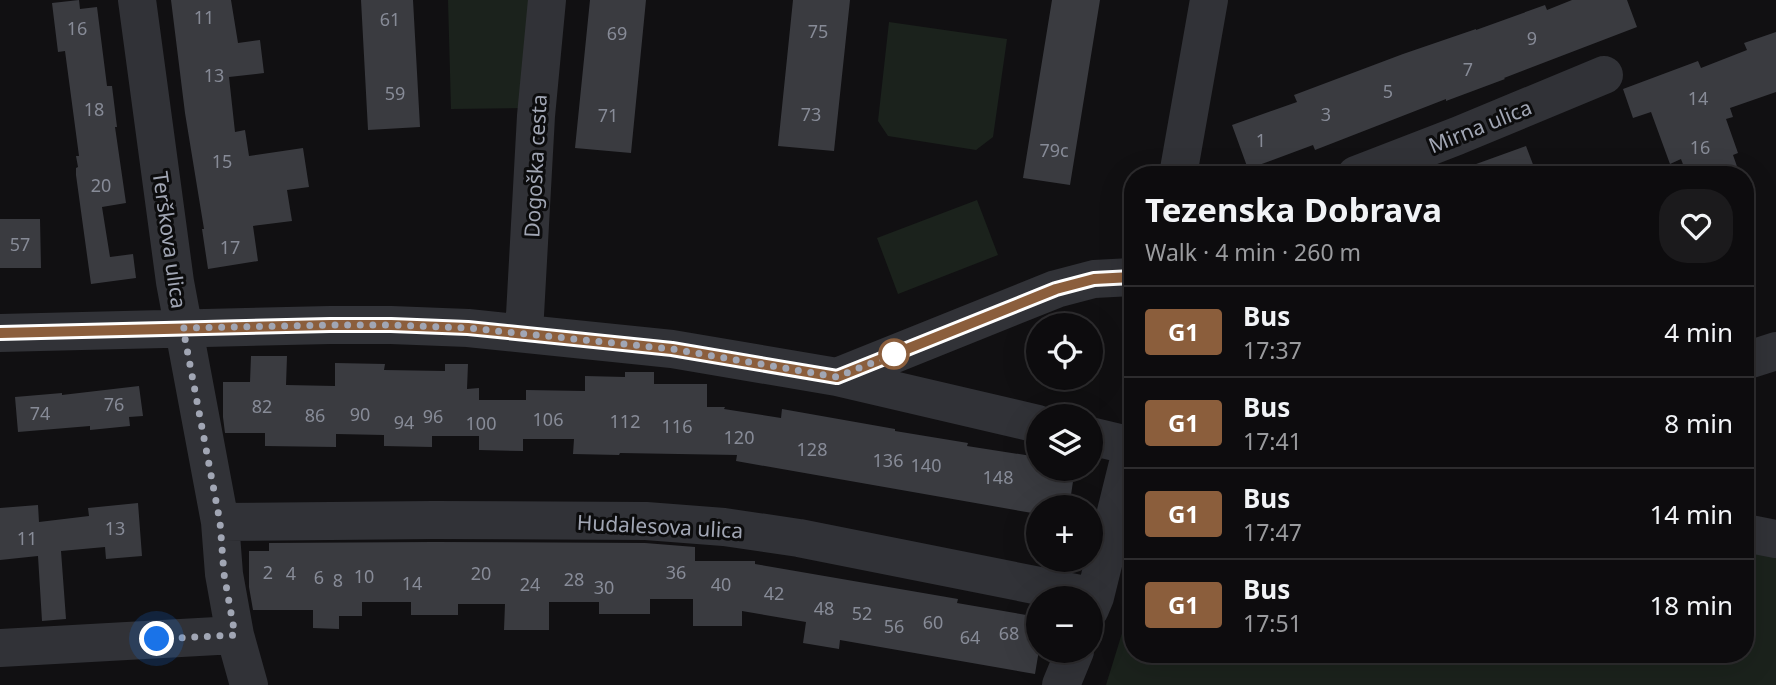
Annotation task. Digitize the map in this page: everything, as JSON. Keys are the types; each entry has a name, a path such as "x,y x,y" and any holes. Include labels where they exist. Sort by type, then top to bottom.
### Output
{"street":[{"name":"Terškova ulica","path":"137,0 173,269 220,522 224,574 235,635 249,685"},
{"name":"Dogoška cesta","path":"524,333 536,117 547,0"},
{"path":"1180,166 1209,0"},
{"name":"Mirna ulica","path":"1379,166 1604,75"},
{"path":"837,377 1056,289 1094,279 1124,277"},
{"path":"0,333 391,325 468,328 672,349 837,377 1026,421"},
{"path":"1754,358 1776,351"},
{"path":"1103,439 1124,444"},
{"path":"1097,586 1124,478"},
{"name":"Hudalesova ulica","path":"220,522 646,521 724,527 799,538 1026,588"},
{"path":"1754,535 1776,539"},
{"path":"0,648 235,635"},
{"path":"1061,685 1070,663"}],"shaded area":[{"path":"448,0 536,0 526,108 451,109"},
{"path":"889,22 1007,39 993,137 976,150 888,136 878,121"},
{"path":"977,200 998,255 898,294 877,238"},
{"path":"1776,521 1776,685 1106,685 1124,627 1124,663 1754,663 1754,528"}],"building":[{"path":"79,0 80,9 97,7 107,86 112,86 117,127 126,203 102,207 110,257 133,254 136,278 91,284 76,175 76,156 79,156 65,51 58,52 52,3"},
{"path":"171,0 231,0 238,43 260,40 264,73 229,77 235,132 245,130 249,156 303,148 309,187 287,190 292,221 253,226 258,261 208,269"},
{"path":"361,0 413,0 420,127 368,130"},
{"path":"590,0 646,0 631,153 575,148"},
{"path":"793,0 850,0 834,151 778,146"},
{"path":"1052,0 1100,0 1070,185 1023,178"},
{"path":"1572,0 1627,0 1637,27 1315,150 1313,145 1256,166 1247,166 1232,125 1297,102 1294,95 1403,54 1545,5 1547,10"},
{"path":"1776,32 1776,92 1730,108 1733,117 1726,119 1738,153 1733,155 1737,166 1684,166 1681,159 1670,164 1651,112 1633,118 1623,89 1698,61 1701,68 1747,50 1744,43"},
{"path":"1526,146 1534,166 1471,166"},
{"path":"0,219 40,219 41,268 0,268"},
{"path":"251,356 287,356 286,385 335,386 335,363 385,364 384,370 445,371 445,364 468,364 467,389 479,388 479,400 526,400 526,390 585,391 585,376 625,377 625,372 654,372 654,384 707,384 707,407 725,407 724,409 781,418 782,409 968,443 967,446 1026,455 1026,481 1073,481 1071,495 1026,495 1026,512 736,461 737,455 573,454 574,439 523,439 523,451 479,450 479,436 432,436 432,447 384,446 384,435 336,434 336,447 265,446 265,433 225,433 223,382 250,382"},
{"path":"139,386 143,416 129,417 130,426 90,430 90,426 18,432 15,397 62,395"},
{"path":"138,503 142,556 106,559 105,547 61,551 66,619 42,621 38,556 0,560 0,508 38,505 39,522 89,516 88,508"},
{"path":"269,543 645,543 695,547 695,561 755,561 755,564 958,599 957,603 1026,615 1026,663 1037,663 1035,674 840,640 839,649 803,643 806,622 742,611 742,626 693,626 693,599 650,599 650,614 599,614 599,602 549,602 549,630 504,630 505,604 458,604 458,615 411,615 411,602 362,602 362,616 339,616 339,629 313,628 313,610 253,610 249,587 249,551 269,551"}],"bus line":[{"name":"G1","path":"0,333 330,325 468,328 672,349 837,377 1056,289 1094,279 1124,277"}],"route":[{"path":"157,639 235,635 224,574 220,522 183,328 330,325 468,328 672,349 837,377 894,354"}]}
